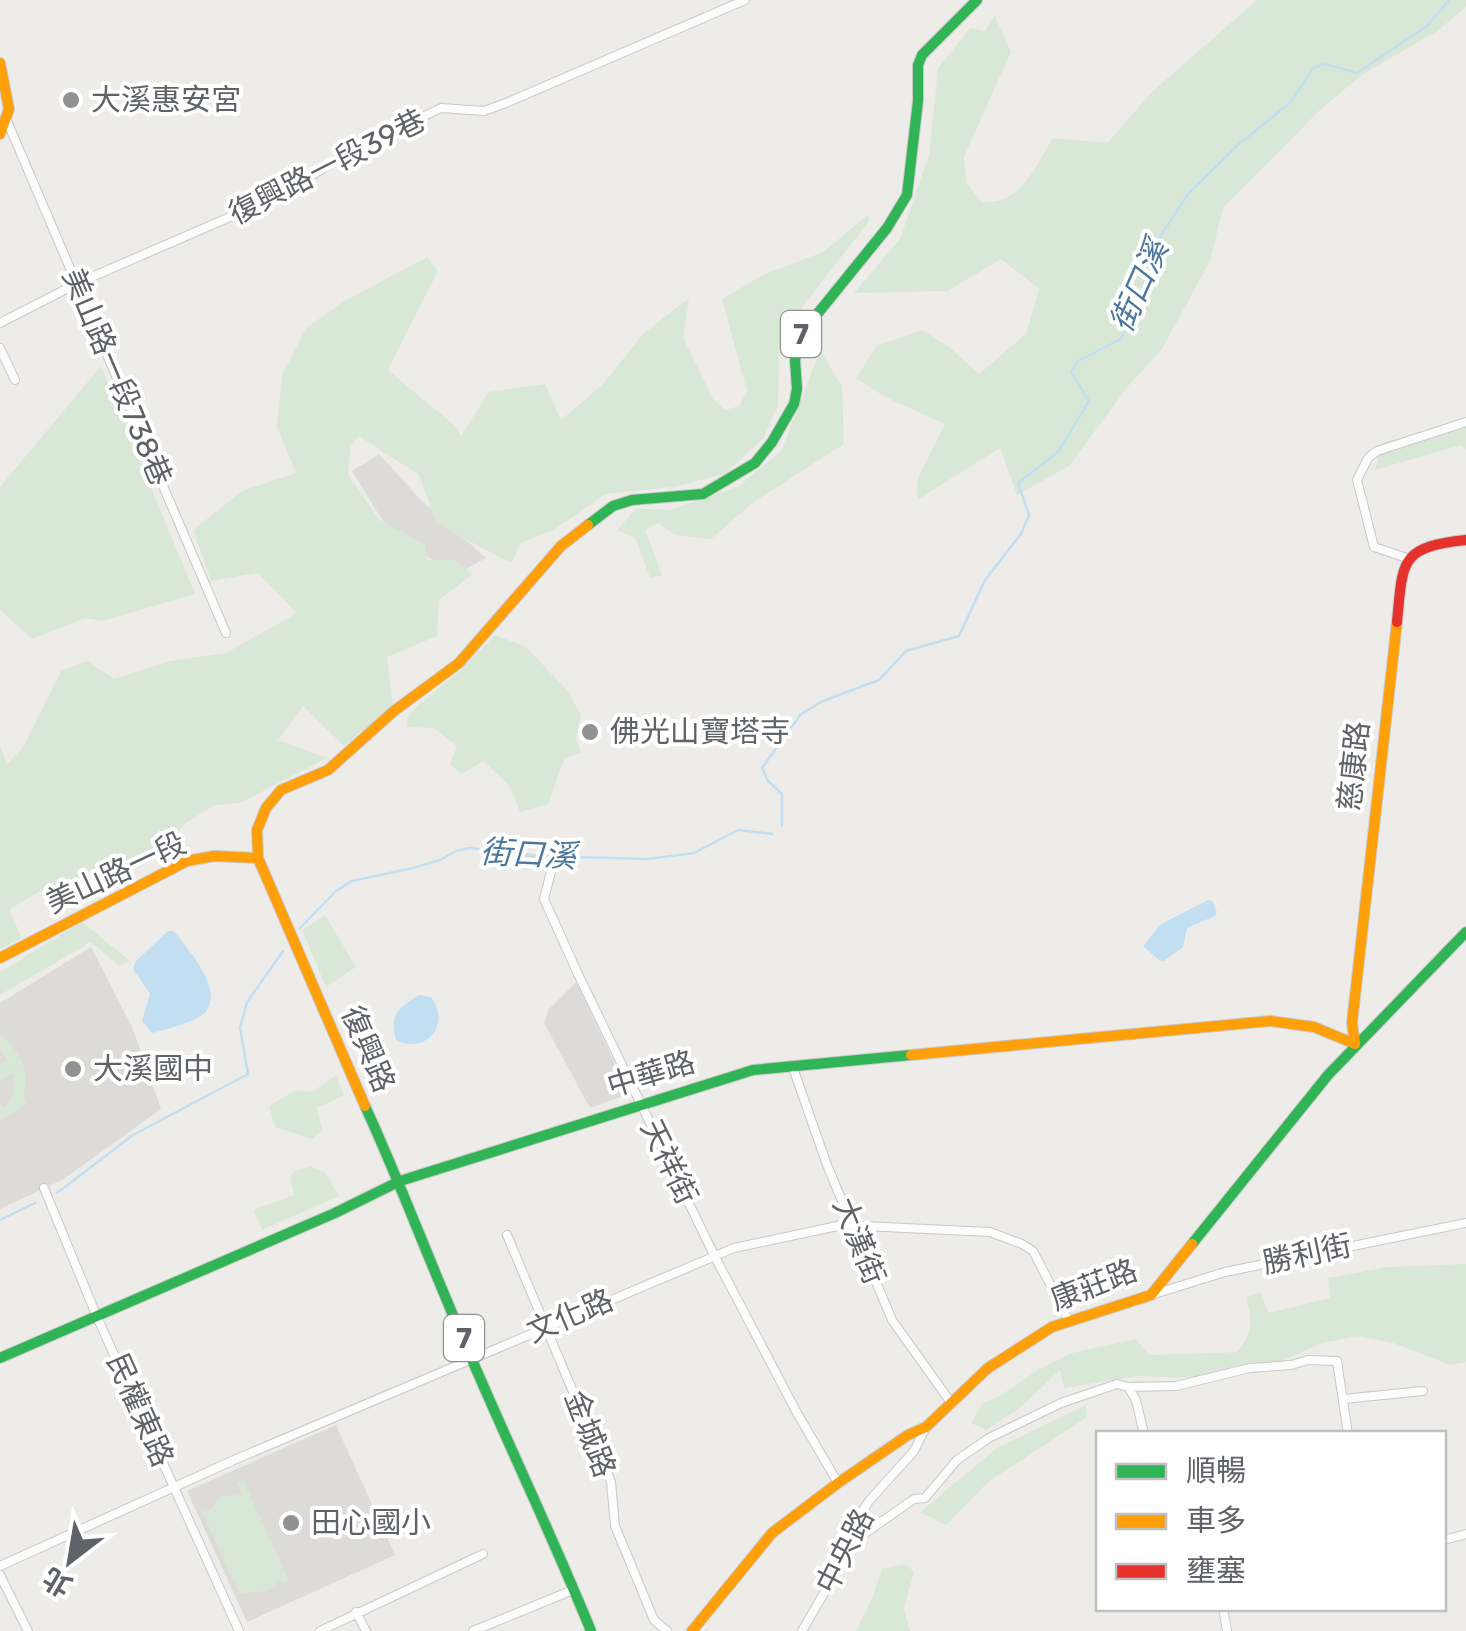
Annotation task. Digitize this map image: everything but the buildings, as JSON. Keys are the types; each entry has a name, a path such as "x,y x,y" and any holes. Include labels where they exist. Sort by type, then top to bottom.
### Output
{"street":[{"name":"復興路一段39巷","path":"0,323 78,284 284,194 342,156 442,108 484,111 744,0"},
{"name":"7","path":"258,858 257,830 266,808 281,790 328,770 394,711 459,663 561,546 613,506 632,500 703,494 734,480 772,442 794,404 795,360 801,334 888,228 907,194 922,55 978,0"},
{"path":"0,64 9,109 0,134"},
{"name":"美山路一段738巷","path":"7,121 226,633"},
{"path":"0,348 15,380"},
{"path":"1466,422 1377,451 1368,458 1357,480 1374,547 1408,558 1415,550 1430,545 1466,540"},
{"name":"慈康路","path":"1356,1044 1352,1023 1392,649 1402,574 1408,558"},
{"name":"美山路一段","path":"0,958 74,916 187,862 214,856 258,858"},
{"name":"復興路","path":"258,858 539,1504 590,1631"},
{"name":"天祥街","path":"516,860 548,864 552,868 544,899 714,1255 838,1483"},
{"name":"康莊路","path":"692,1631 772,1534 838,1483 926,1426 988,1368 1052,1327 1151,1295 1356,1044 1466,932"},
{"name":"中華路","path":"0,1358 400,1182 753,1070 1270,1021 1323,1029 1356,1044"},
{"name":"大漢街","path":"792,1065 816,1137 895,1326 952,1404"},
{"name":"民權東路","path":"44,1188 97,1317 239,1631"},
{"name":"勝利街","path":"1151,1295 1225,1272 1466,1223"},
{"name":"文化路","path":"0,1566 472,1357 714,1255 770,1238 854,1226 990,1232 1033,1252 1069,1321"},
{"name":"金城路","path":"507,1235 611,1482 616,1526 654,1620 667,1631"},
{"path":"852,1530 864,1534 914,1499 926,1498 957,1460 989,1438 1062,1403 1117,1384 1128,1388 1176,1386 1250,1368 1324,1358 1337,1361 1348,1431"},
{"path":"1128,1388 1136,1400 1143,1431"},
{"path":"1344,1399 1423,1391"},
{"name":"中央路","path":"802,1631 869,1501 914,1451 926,1426"},
{"path":"320,1631 483,1554"},
{"path":"0,1575 28,1631"},
{"path":"473,1631 573,1590"},
{"path":"356,1612 366,1631"}],"shaded area":[{"path":"379,454 421,500 486,558 455,575 389,531 352,471"},
{"name":"大溪國中","path":"91,947 133,1029 161,1109 64,1179 0,1209 0,1003"},
{"path":"576,982 629,1094 590,1108 544,1023 548,1010"},
{"name":"田心國小","path":"336,1425 395,1555 247,1622 187,1491"}],"green space":[{"path":"1257,0 1466,0 1466,7 1436,32 1363,74 1322,108 1223,208 1210,261 1162,349 1129,385 1069,466 1017,495 1000,448 917,500 918,477 945,424 885,397 856,378 877,346 922,330 949,347 979,374 1026,334 1039,289 1001,259 948,291 854,293 900,239 929,155 938,68 970,28 985,31 995,16 1011,52 964,157 967,184 982,202 996,201 1017,191 1053,138 1107,143 1153,91"},
{"path":"868,215 870,220 802,307 779,349 778,405 763,439 724,474 674,487 606,494 553,530 521,543 511,563 437,524 419,475 359,436 351,446 348,474 379,520 425,544 427,560 454,560 473,574 439,600 437,636 387,657 393,705 344,746 303,706 278,740 327,758 240,803 215,805 187,822 147,863 83,895 46,887 9,910 22,938 0,949 0,746 7,764 23,747 61,671 87,661 114,679 170,661 226,653 297,613 258,573 211,581 193,530 242,491 296,473 277,427 282,375 306,328 343,302 427,257 438,271 388,370 454,425 461,436 489,392 545,384 561,420 604,383 643,334 689,298 683,337 713,399 725,410 739,406 747,391 722,299 763,275 823,252"},
{"path":"820,350 842,386 844,444 754,502 711,539 675,535 658,523 645,530 662,575 650,578 635,538 617,530 637,508 670,510 739,486 782,450"},
{"path":"101,366 195,594 103,621 85,618 32,639 0,610 0,487"},
{"path":"1466,420 1466,450 1461,445 1375,470 1382,443"},
{"path":"495,635 526,647 567,690 581,715 576,738 581,752 564,759 548,804 520,812 509,785 483,761 462,774 450,765 457,746 434,728 407,727 408,714 461,670"},
{"path":"325,915 356,967 326,987 302,930"},
{"path":"82,922 130,961 119,966 91,942 0,995 0,972"},
{"path":"0,1034 14,1048 23,1066 26,1104 0,1121 0,1103 3,1108 10,1101 14,1083 13,1073 0,1080 0,1066 6,1062 12,1069 0,1048"},
{"path":"336,1075 344,1095 317,1108 322,1130 312,1139 275,1127 269,1106 296,1090 312,1092"},
{"path":"310,1166 325,1172 339,1196 262,1230 253,1210 294,1195 290,1178 293,1172"},
{"path":"1466,1264 1466,1362 1450,1365 1393,1343 1358,1336 1322,1343 1284,1360 1199,1378 1138,1376 1064,1388 1060,1370 1021,1407 986,1430 971,1423 982,1404 1072,1353 1136,1339 1149,1355 1237,1352 1250,1326 1246,1297 1261,1292 1268,1313 1330,1298 1328,1278 1387,1267"},
{"path":"1086,1405 1087,1417 988,1482 946,1525 920,1512 997,1448"},
{"path":"243,1480 289,1581 282,1584 280,1580 266,1591 240,1594 202,1512 210,1510 221,1496 242,1495 237,1483"},
{"path":"906,1564 914,1572 904,1609 910,1631 856,1631 882,1569"}],"water":[{"path":"1208,900 1217,912 1215,916 1187,928 1183,947 1164,961 1143,946 1161,924"},
{"path":"168,931 174,931 195,959 211,994 203,1014 152,1033 142,1021 150,994 133,969 136,961"},
{"path":"419,995 431,997 437,1008 439,1018 433,1035 417,1044 396,1040 397,1013"}],"waterway":[{"name":"街口溪","path":"782,826 782,794 768,781 762,768 801,714 823,701 879,680 906,651 959,636 985,580 1021,534 1029,515 1018,483 1058,452 1089,401 1071,372 1078,361 1121,339 1140,300 1156,243 1188,194 1239,144 1292,101 1313,68 1325,64 1357,73 1427,26 1449,0"},
{"name":"街口溪","path":"300,928 336,891 352,881 413,868 469,848 540,856 647,859 694,853 738,830 772,834"},
{"name":"街口溪","path":"57,1193 133,1135 248,1074 240,1028 247,1002 283,951"},
{"name":"街口溪","path":"0,1220 35,1203"}],"traffic: fast":[{"path":"588,525 613,506 632,500 703,494 755,463 772,442 794,404 795,360 801,334 887,228 907,195 922,55 977,0"},
{"path":"1192,1244 1328,1075 1466,932"},
{"path":"0,1358 400,1181 753,1070 911,1055"},
{"path":"365,1106 591,1631"}],"traffic: slow":[{"path":"0,63 9,109 0,134"},
{"path":"365,1106 258,858 257,830 266,808 281,790 328,770 394,711 459,663 561,546 588,525"},
{"path":"1355,1044 1352,1023 1397,622"},
{"path":"0,958 187,861 214,856 258,858"},
{"path":"911,1055 1270,1021 1314,1027 1355,1044"},
{"path":"692,1631 772,1533 838,1483 926,1427 988,1368 1052,1327 1151,1295 1192,1244"}],"traffic: jam":[{"path":"1397,622 1401,584 1409,561 1428,547 1466,540"}],"place":[{"name":"大溪惠安宮","path":"71,100"},
{"name":"佛光山寶塔寺","path":"590,732"},
{"name":"大溪國中","path":"73,1069"},
{"name":"田心國小","path":"291,1523"}]}
